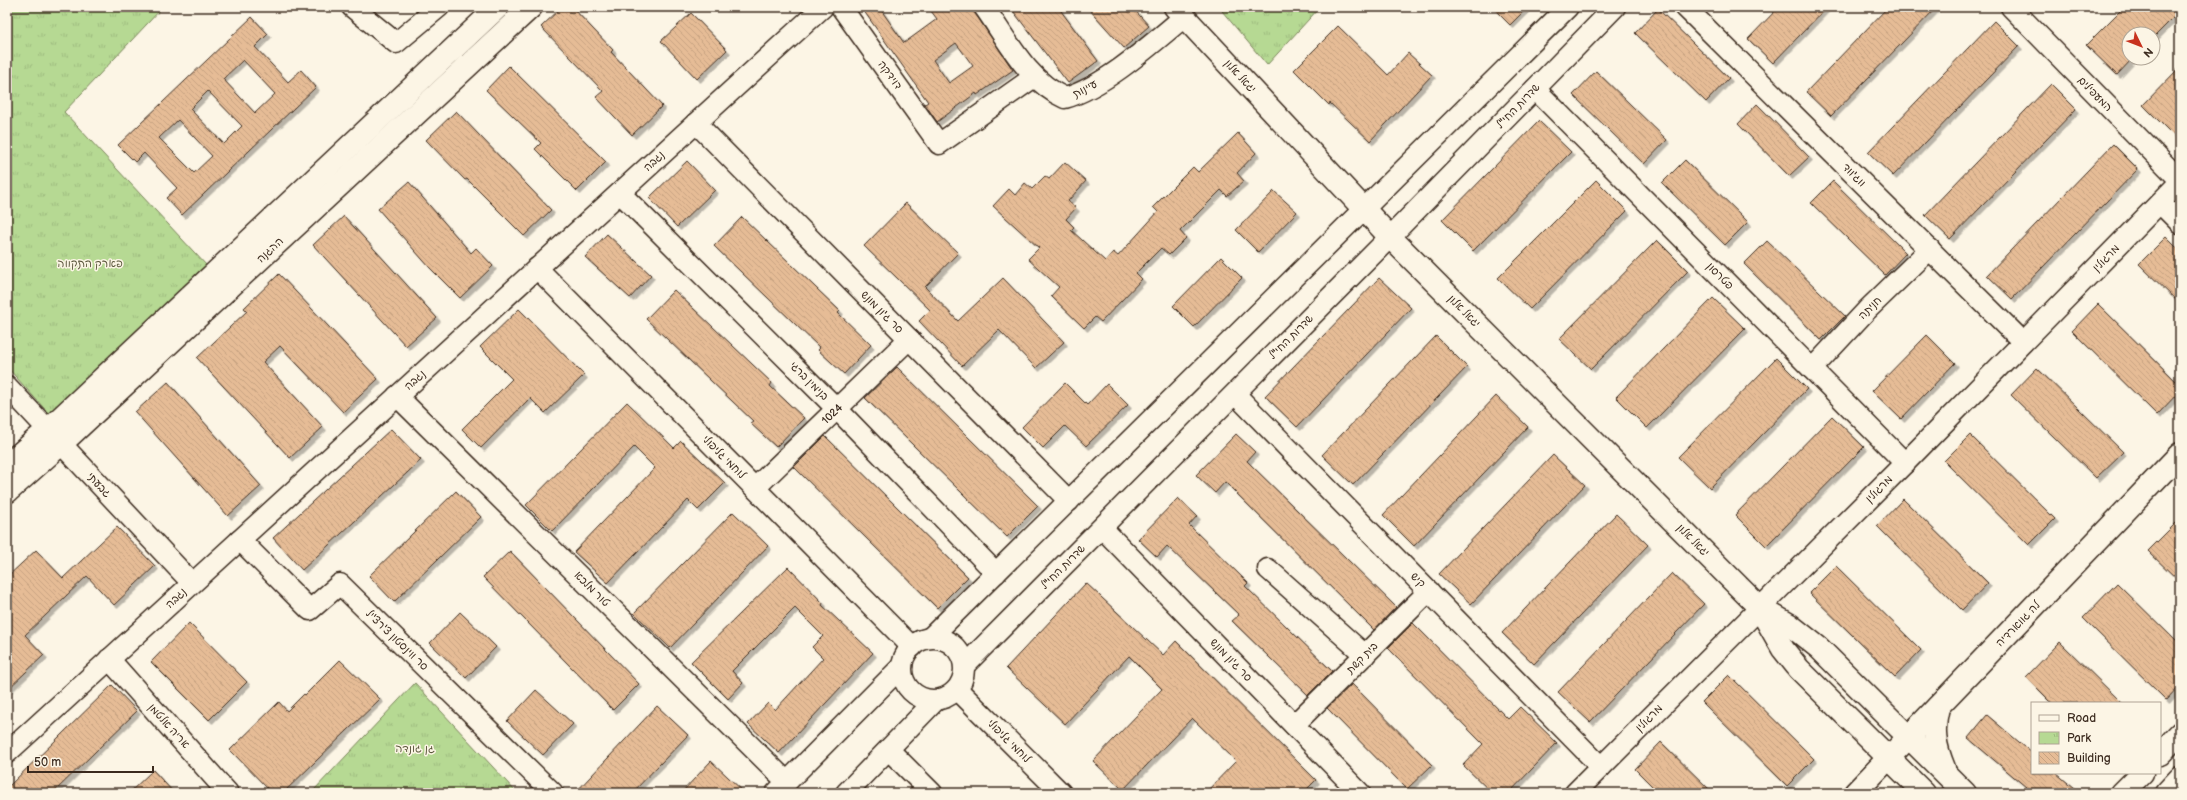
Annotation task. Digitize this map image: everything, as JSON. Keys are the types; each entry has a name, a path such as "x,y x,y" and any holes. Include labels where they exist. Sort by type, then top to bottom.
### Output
{"street":[{"path":"352,7 396,43 439,7"},
{"name":"ההגנה","path":"7,492 54,437 498,7"},
{"name":"ההגנה","path":"7,465 54,437 531,7"},
{"name":"נגבה","path":"7,753 823,7"},
{"name":"דוידקה","path":"841,7 938,144 1034,77"},
{"name":"עיינות","path":"984,7 1034,77 1053,93 1065,98 1089,88 1143,51 1180,12"},
{"path":"930,638 1568,7"},
{"name":"שדרות החי\"ל","path":"965,666 1616,7"},
{"name":"ווג'ווד","path":"1685,7 2023,342"},
{"name":"המעפילים","path":"2011,7 2180,181"},
{"name":"יגאל אלון","path":"1180,12 1390,237 1759,607 1790,625 1819,648 1965,793"},
{"name":"פטרסון","path":"1535,89 1905,463"},
{"name":"סר ג'ון מונש","path":"696,123 1069,501"},
{"name":"מרגולין","path":"1575,793 1759,607 1905,463 2180,181"},
{"name":"בנימין ברגי","path":"620,193 837,409 996,573"},
{"path":"2160,203 2180,223"},
{"name":"חניתה","path":"1812,369 1867,310 1930,249"},
{"name":"לוחמי גליפולי","path":"538,268 912,647"},
{"name":"1024","path":"755,488 909,339"},
{"name":"גבעתי","path":"7,386 192,583"},
{"name":"קיש","path":"1235,394 1601,767"},
{"name":"טור מלכא","path":"397,396 782,788"},
{"name":"לה גווארדיה","path":"1859,789 2180,454"},
{"name":"סר ג'ון מונש","path":"1102,528 1360,793"},
{"name":"סר ווינסטון צ'רצ'יל","path":"240,540 310,610 340,584 553,793"},
{"path":"1268,570 1365,655"},
{"name":"בית קשת","path":"1294,725 1429,591"},
{"name":"יגאל אלון","path":"1759,607 1779,643 1799,669 1888,759 1922,790"},
{"path":"930,638 948,641 960,652 965,666 963,680 958,690 946,698 935,701 920,698 913,694 906,686 902,675 902,666 906,653 923,640 930,638"},
{"name":"אריה אלטמן","path":"109,660 228,793"},
{"path":"782,788 902,666"},
{"name":"לוחמי גליפולי","path":"958,690 1061,793"},
{"path":"846,793 935,701"},
{"path":"1938,707 1933,728 1934,740 1946,773"},
{"path":"1859,789 1868,753 1862,733"},
{"path":"2161,753 2180,733"},
{"path":"889,750 932,793"},
{"path":"2122,793 2141,774"},
{"path":"2166,793 2180,778"},
{"path":"1859,789 1893,779 1922,790"}],"green space":[{"name":"פארק התקווה","path":"7,7 163,7 64,112 207,266 51,416 7,367"},
{"path":"1227,7 1320,7 1267,65 1222,11"},
{"name":"גן גונדה","path":"415,683 517,793 311,793 314,790"}],"building":[{"path":"562,7 572,7 613,50 611,52 662,106 632,135 596,97 603,91 541,27"},
{"path":"861,7 879,7 904,43 937,19 928,7 971,7 1013,70 977,95 976,93 937,122 925,104 928,102","holes":["956,43 973,66 949,83 933,60"]},
{"path":"1010,7 1058,7 1098,61 1068,83"},
{"path":"1087,7 1132,7 1149,26 1124,48"},
{"path":"1492,7 1528,7 1510,25"},
{"path":"1779,7 1827,7 1773,63 1748,39"},
{"path":"1888,7 1937,7 1831,116 1806,92"},
{"path":"2124,7 2180,7 2180,11 2161,30 2161,26 2121,26 2121,66 2125,66 2117,75 2086,45"},
{"path":"1658,9 1729,78 1706,102 1635,33"},
{"path":"691,13 727,50 697,79 661,41"},
{"path":"252,17 268,34 255,47 288,82 301,70 316,87 182,215 166,198 177,188 144,153 135,162 118,145","holes":["243,60 275,94 255,113 223,79","208,91 242,126 224,144 190,109","178,120 212,156 194,173 159,138"]},
{"path":"1994,21 2019,46 1893,176 1868,152"},
{"path":"1338,26 1388,75 1408,53 1432,75 1370,141 1330,103 1329,105 1294,70"},
{"path":"509,66 606,162 577,191 535,149 541,143 486,90"},
{"path":"2180,67 2180,128 2173,135 2143,105"},
{"path":"1596,71 1667,140 1644,164 1573,95"},
{"path":"2051,84 2076,109 1950,239 1925,215"},
{"path":"1757,104 1809,157 1789,176 1738,124"},
{"path":"456,111 551,210 524,236 467,179 465,180 426,140"},
{"path":"1539,121 1571,152 1473,251 1442,220"},
{"path":"1238,133 1256,153 1237,173 1244,181 1227,196 1221,190 1180,231 1186,238 1169,255 1161,248 1136,273 1142,279 1101,322 1095,317 1084,328 1051,296 1059,287 1028,259 1039,248 993,206 1009,189 1015,195 1025,183 1032,189 1045,176 1049,179 1065,162 1086,181 1068,201 1076,208 1066,219 1074,227 1071,230 1105,261 1113,252 1118,256 1158,212 1153,207 1193,167 1198,172"},
{"path":"2113,144 2138,169 2012,299 1987,275"},
{"path":"1685,160 1748,222 1725,245 1662,183"},
{"path":"687,161 715,190 677,227 649,198"},
{"path":"1596,180 1627,211 1530,309 1498,278"},
{"path":"1833,181 1906,253 1885,275 1811,203"},
{"path":"409,182 471,253 476,248 493,266 460,298 430,268 378,209"},
{"path":"1274,191 1297,212 1258,252 1236,230"},
{"path":"906,203 958,253 925,287 958,321 1003,278 1064,342 1036,368 999,330 962,366 919,321 930,310 864,246"},
{"path":"344,216 437,318 406,346 313,245"},
{"path":"742,217 840,311 838,313 871,345 844,374 818,350 820,348 714,246"},
{"path":"607,234 651,275 630,298 585,257"},
{"path":"2166,237 2180,251 2180,304 2139,264"},
{"path":"1657,240 1688,271 1591,369 1559,339"},
{"path":"1767,241 1845,316 1821,340 1744,264"},
{"path":"1221,257 1242,278 1194,327 1173,306"},
{"path":"279,274 378,379 343,412 280,346 263,362 323,427 290,458 197,358 247,311 244,308"},
{"path":"1379,278 1411,308 1297,427 1265,396"},
{"path":"674,290 772,383 770,386 804,418 776,447 750,423 753,421 646,319"},
{"path":"1713,298 1745,329 1647,428 1616,397"},
{"path":"2098,304 2180,385 2180,391 2157,415 2072,331"},
{"path":"519,309 584,375 545,413 530,398 481,448 462,429 512,379 480,347"},
{"path":"1927,335 1955,363 1901,419 1872,391"},
{"path":"1436,336 1467,367 1353,485 1322,455"},
{"path":"1776,358 1807,389 1710,488 1678,457"},
{"path":"897,367 1038,506 1007,537 865,398"},
{"path":"2037,368 2123,452 2096,478 2011,395"},
{"path":"168,382 261,486 228,516 135,412"},
{"path":"1065,383 1087,405 1107,384 1128,405 1086,446 1065,426 1043,448 1022,427"},
{"path":"1496,396 1528,427 1414,546 1383,515"},
{"path":"627,402 674,448 681,441 725,483 698,510 688,500 608,583 574,552 655,468 634,447 552,531 526,505"},
{"path":"1832,416 1864,447 1766,546 1735,515"},
{"path":"391,429 421,460 302,570 273,538"},
{"path":"1236,434 1255,452 1247,461 1396,607 1374,630 1225,482 1215,493 1196,475"},
{"path":"1970,435 2055,519 2029,545 1944,461"},
{"path":"825,436 968,577 937,608 794,467"},
{"path":"1553,455 1585,485 1471,604 1439,574"},
{"path":"456,491 481,517 394,602 369,576"},
{"path":"1178,498 1197,516 1189,525 1248,583 1245,586 1332,671 1308,695 1232,621 1239,615 1167,546 1157,557 1138,539"},
{"path":"1903,499 1988,583 1962,610 1877,526"},
{"path":"733,512 768,546 670,648 634,613"},
{"path":"1616,514 1648,545 1534,664 1502,633"},
{"path":"2180,519 2180,582 2148,551"},
{"path":"117,527 155,566 114,605 87,576 25,635 44,655 7,690 7,577 36,550 63,578"},
{"path":"510,551 639,684 613,710 483,577"},
{"path":"1836,566 1921,650 1895,677 1809,593"},
{"path":"788,567 823,603 822,605 873,653 779,753 748,724 768,703 775,710 823,658 812,647 823,636 795,608 732,671 743,683 728,699 691,662"},
{"path":"1672,573 1704,604 1590,722 1558,692"},
{"path":"1086,583 1163,655 1176,641 1316,780 1303,793 1205,793 1236,761 1192,718 1123,790 1093,761 1162,689 1129,656 1065,724 1006,668"},
{"path":"2117,583 2180,645 2180,685 2166,700 2083,618"},
{"path":"460,612 496,647 466,678 430,643"},
{"path":"189,623 247,682 209,720 151,662"},
{"path":"1413,623 1508,719 1520,707 1557,743 1509,793 1492,793 1463,765 1483,744 1388,648"},
{"path":"2060,642 2121,702 2051,702 2026,677"},
{"path":"340,660 380,699 283,793 272,793 230,750 279,702 287,711"},
{"path":"1729,675 1814,759 1787,786 1702,702"},
{"path":"1352,684 1432,765 1407,789 1327,708"},
{"path":"112,685 137,711 53,793 7,793 7,788"},
{"path":"536,690 573,724 543,755 507,721"},
{"path":"657,706 688,735 632,793 575,793"},
{"path":"1987,715 2031,752 2031,774 2057,774 2080,793 2033,793 1968,738"},
{"path":"1661,742 1713,793 1659,793 1635,769"},
{"path":"711,761 745,793 681,793"},
{"path":"153,770 174,793 129,793"}]}
